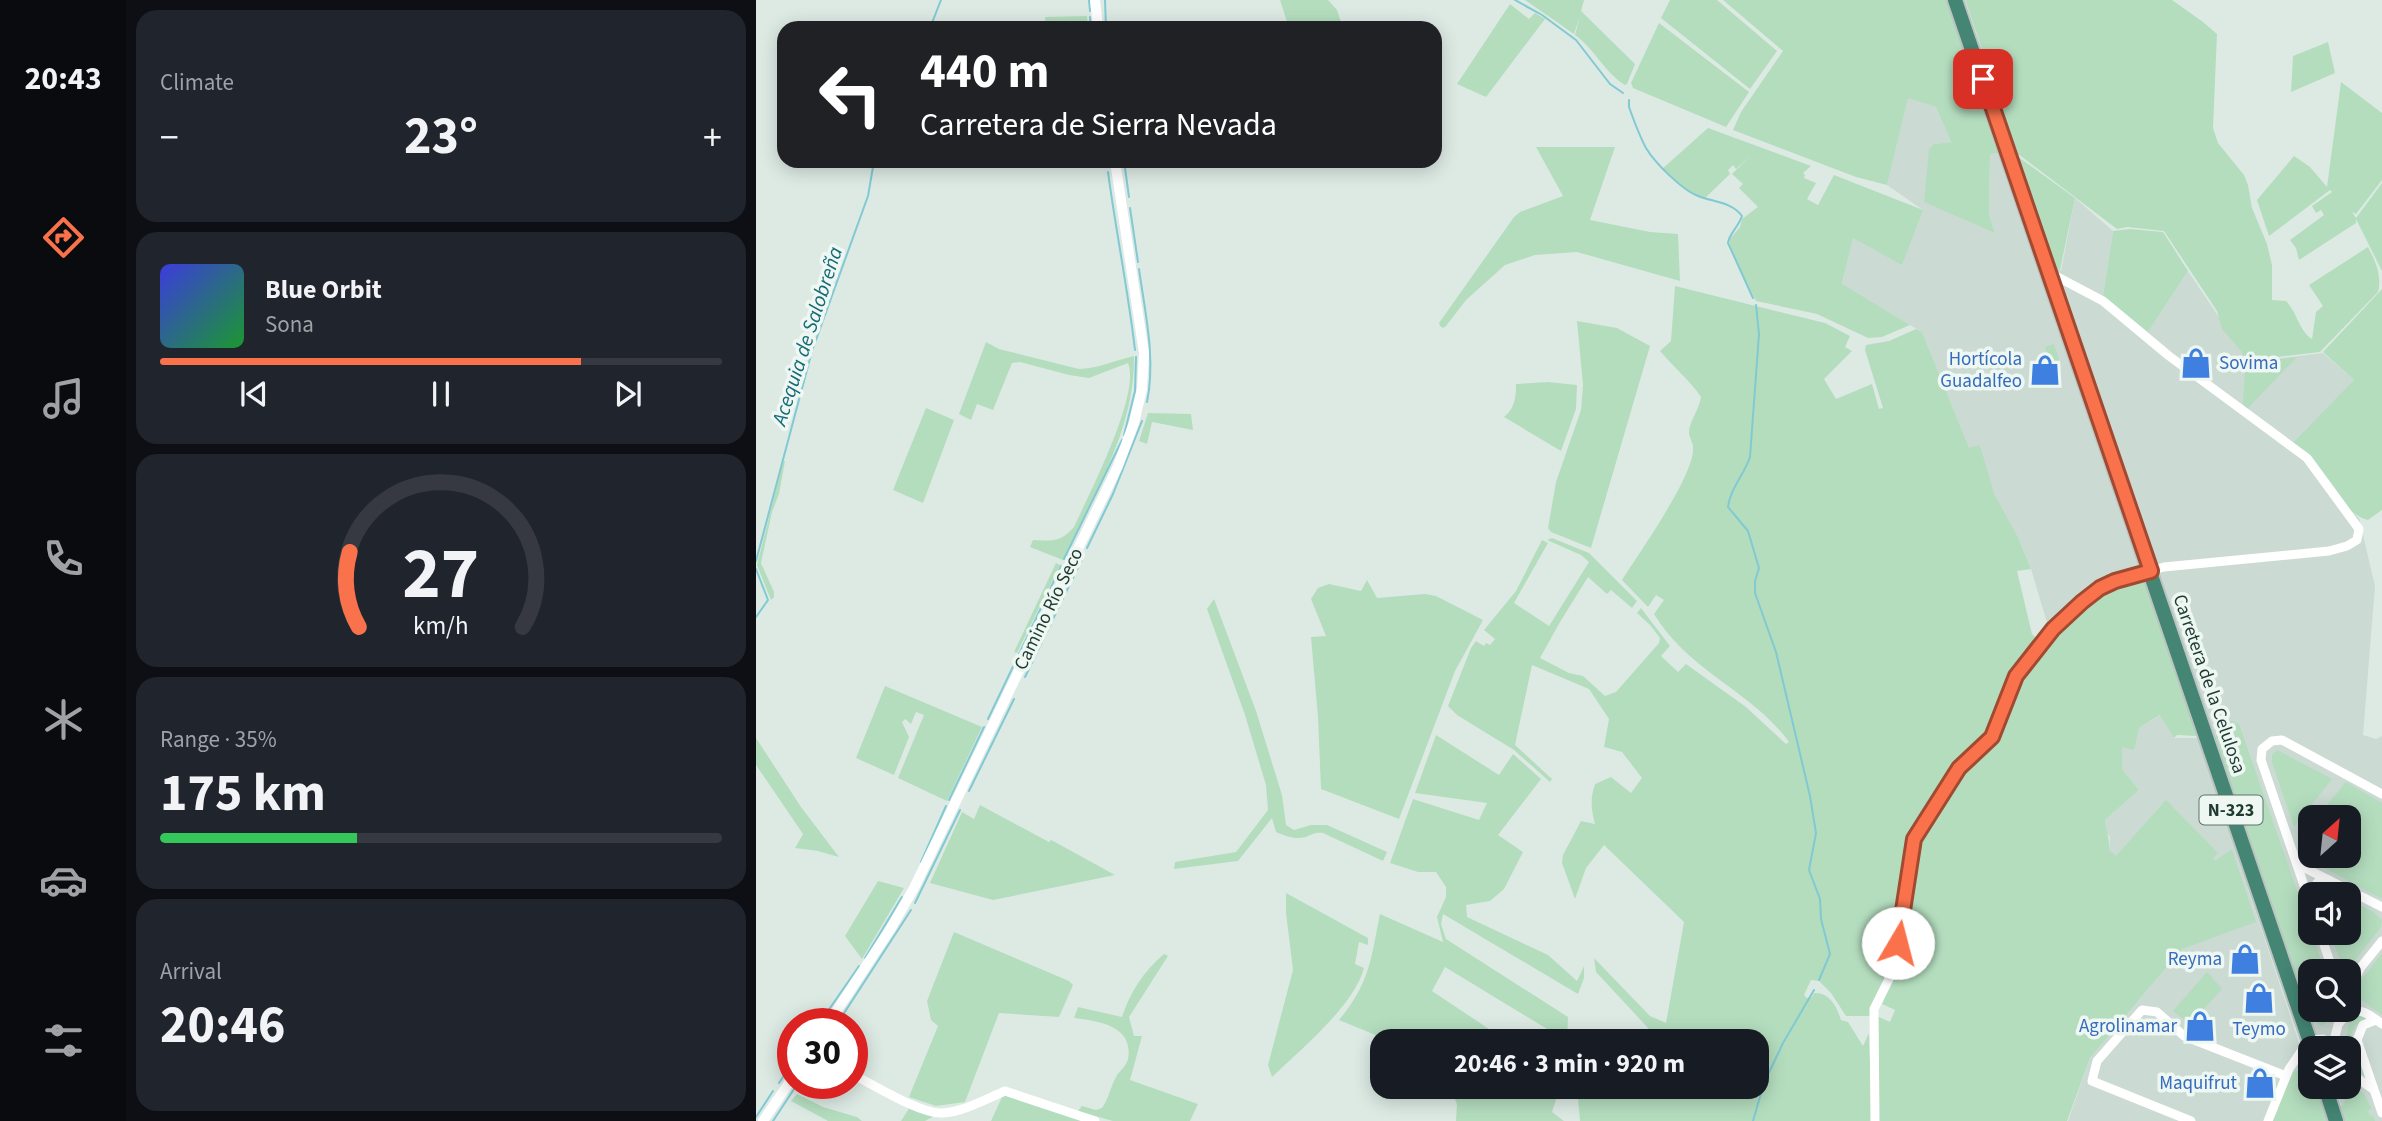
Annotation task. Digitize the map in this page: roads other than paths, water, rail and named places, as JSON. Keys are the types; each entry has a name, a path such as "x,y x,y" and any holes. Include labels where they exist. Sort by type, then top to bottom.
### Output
{"highway":[{"name":"N-323","path":"1955,0 2151,571"},
{"name":"Carretera de la Celulosa","path":"2151,571 2307,1036"},
{"path":"2329,1099 2336,1121"}],"street":[{"path":"1095,0 1097,21"},
{"name":"Camino Río Seco","path":"838,1008 914,888 1095,514 1130,435 1142,389 1144,353 1116,168"},
{"path":"1875,1121 1874,1009 1894,969 1914,839 1959,768 1992,737 2016,676 2053,629 2100,588 2115,581 2164,567 2329,551 2357,540 2359,529 2307,458 2169,356 2103,301 2050,273"},
{"path":"2303,882 2261,760 2262,749 2267,744 2282,740 2382,794"},
{"path":"2297,864 2382,907"},
{"path":"2318,882 2331,880"},
{"path":"2361,967 2382,941"},
{"path":"2192,1121 2092,1081 2097,1061 2142,1010 2157,1012 2184,1036 2286,1076"},
{"path":"2361,1011 2367,1012 2379,1022"},
{"path":"2338,1036 2340,1022"},
{"path":"2379,1022 2363,1025 2357,1040 2382,1113"},
{"path":"2268,1121 2286,1076 2298,1060"},
{"path":"868,1081 925,1111 941,1113 957,1110 1005,1091 1095,1121"},
{"path":"2361,1081 2374,1090"},
{"path":"763,1121 778,1099"}],"waterway":[{"name":"Acequia de Salobreña","path":"933,21 941,0"},
{"path":"1089,0 1090,11"},
{"path":"1105,0 1106,21"},
{"path":"1515,0 1542,15 1576,40 1610,84 1623,93"},
{"path":"1090,17 1090,21"},
{"path":"1629,100 1629,107 1643,143 1662,168 1692,193 1728,205 1742,216 1728,243 1753,298"},
{"name":"Acequia de Salobreña","path":"756,561 812,351 868,196 873,168"},
{"path":"1125,168 1129,197"},
{"path":"1108,172 1135,350"},
{"path":"1130,208 1138,262"},
{"path":"1139,269 1150,352 1147,402"},
{"path":"1756,305 1759,334 1750,457 1731,494 1728,507 1748,531 1759,568 1755,593 1776,652 1810,796 1816,833 1809,870 1820,899 1821,919 1830,954 1819,980"},
{"path":"1124,435 1135,391 1136,357"},
{"path":"1087,548 1113,494 1142,421"},
{"path":"1064,559 1122,440"},
{"path":"1025,677 1083,557"},
{"path":"988,719 1061,566"},
{"name":"Acequia de Salobreña","path":"756,569 768,600 756,617"},
{"path":"969,791 1014,699"},
{"path":"949,800 984,727"},
{"path":"921,862 946,806"},
{"path":"915,903 960,810"},
{"path":"865,958 902,897"},
{"path":"847,1008 911,910"},
{"path":"830,1008 859,966"},
{"path":"1753,1121 1764,1083 1783,1043 1814,990"},
{"path":"756,1117 773,1091"},
{"path":"773,1121 787,1099"}],"place":[{"name":"Sovima","path":"2196,363"},
{"name":"Hortícola Guadalfeo","path":"2045,370"},
{"name":"Reyma","path":"2245,959"},
{"name":"Teymo","path":"2259,998"},
{"name":"Agrolinamar","path":"2200,1026"},
{"name":"Maquifrut","path":"2260,1083"}]}
